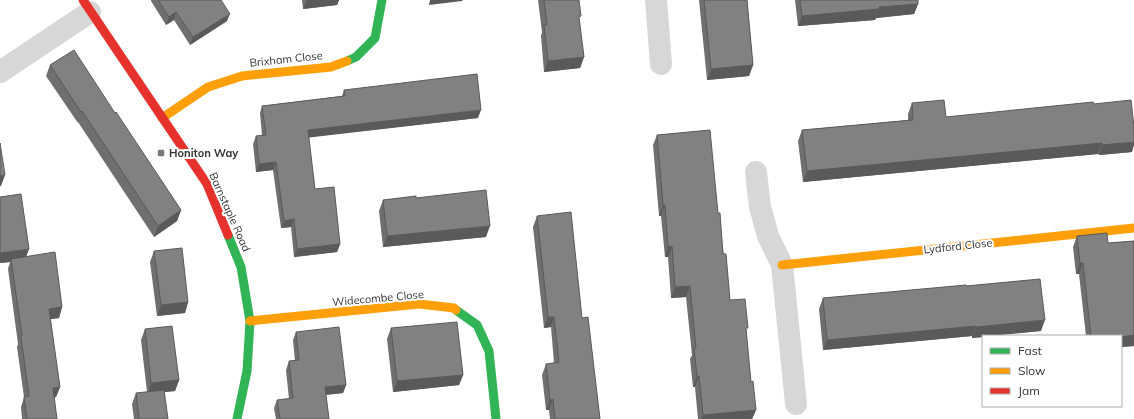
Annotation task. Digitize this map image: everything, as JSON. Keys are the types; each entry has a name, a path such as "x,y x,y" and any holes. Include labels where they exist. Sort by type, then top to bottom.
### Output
{"street":[{"name":"Brixham Close","path":"162,118 208,87 242,76 331,66 356,57 375,38 382,0"},
{"path":"656,0 661,64"},
{"name":"Barnstaple Road","path":"87,6 207,184 241,267 250,321 247,371 237,419"},
{"path":"0,72 87,6"},
{"path":"756,172 760,207 768,236 782,265 796,404"},
{"name":"Lydford Close","path":"782,265 1134,228"},
{"name":"Widecombe Close","path":"250,321 419,304 454,308 477,325 489,351 496,419"}],"building":[{"path":"158,0 221,0 230,14 193,37 176,12 169,17"},
{"path":"544,0 579,0 581,16 579,17 584,57 548,61 544,25 547,25"},
{"path":"704,0 747,0 753,65 711,69"},
{"path":"800,0 918,0 918,4 802,16"},
{"path":"74,50 181,210 158,226 50,65"},
{"path":"477,74 481,110 308,130 315,189 334,187 340,244 297,249 294,219 284,221 276,162 259,164 256,136 266,135 262,106 345,96 344,90"},
{"path":"944,100 946,117 1093,102 1094,104 1131,100 1134,142 1102,145 1102,143 807,171 802,130 913,120 912,103"},
{"path":"710,130 718,213 720,213 723,254 726,254 730,300 745,299 751,382 753,381 756,410 703,415 699,376 697,376 694,348 696,348 690,286 675,287 672,246 668,247 665,205 663,205 657,135"},
{"path":"0,143 5,175 0,176"},
{"path":"486,190 490,226 387,236 383,200"},
{"path":"21,194 29,249 0,253 0,197"},
{"path":"571,212 582,318 588,317 600,419 555,419 553,399 550,400 546,364 559,362 554,317 548,317 537,216"},
{"path":"1107,233 1108,243 1134,241 1134,335 1122,337 1122,335 1091,335 1083,263 1080,263 1077,236"},
{"path":"182,248 188,302 161,305 154,251"},
{"path":"55,252 62,307 49,309 60,387 53,388 57,419 27,419 24,397 29,396 11,259"},
{"path":"1040,279 1045,320 827,340 823,298"},
{"path":"457,322 463,375 397,381 391,328"},
{"path":"172,326 179,380 151,383 145,329"},
{"path":"339,327 346,385 325,387 329,419 280,419 277,400 293,398 289,361 299,360 296,332"},
{"path":"164,390 168,419 139,419 136,393"}],"traffic: fast":[{"path":"347,61 356,57 375,38 382,0"},
{"path":"228,235 241,267 250,321 247,371 237,419"},
{"path":"456,310 477,325 489,351 496,419"}],"traffic: slow":[{"path":"162,118 208,87 242,76 331,67 347,61"},
{"path":"782,265 1134,228"},
{"path":"250,321 419,304 454,308 456,310"}],"traffic: jam":[{"path":"83,0 207,184 228,235"}],"place":[{"name":"Honiton Way","path":"161,153"}]}
